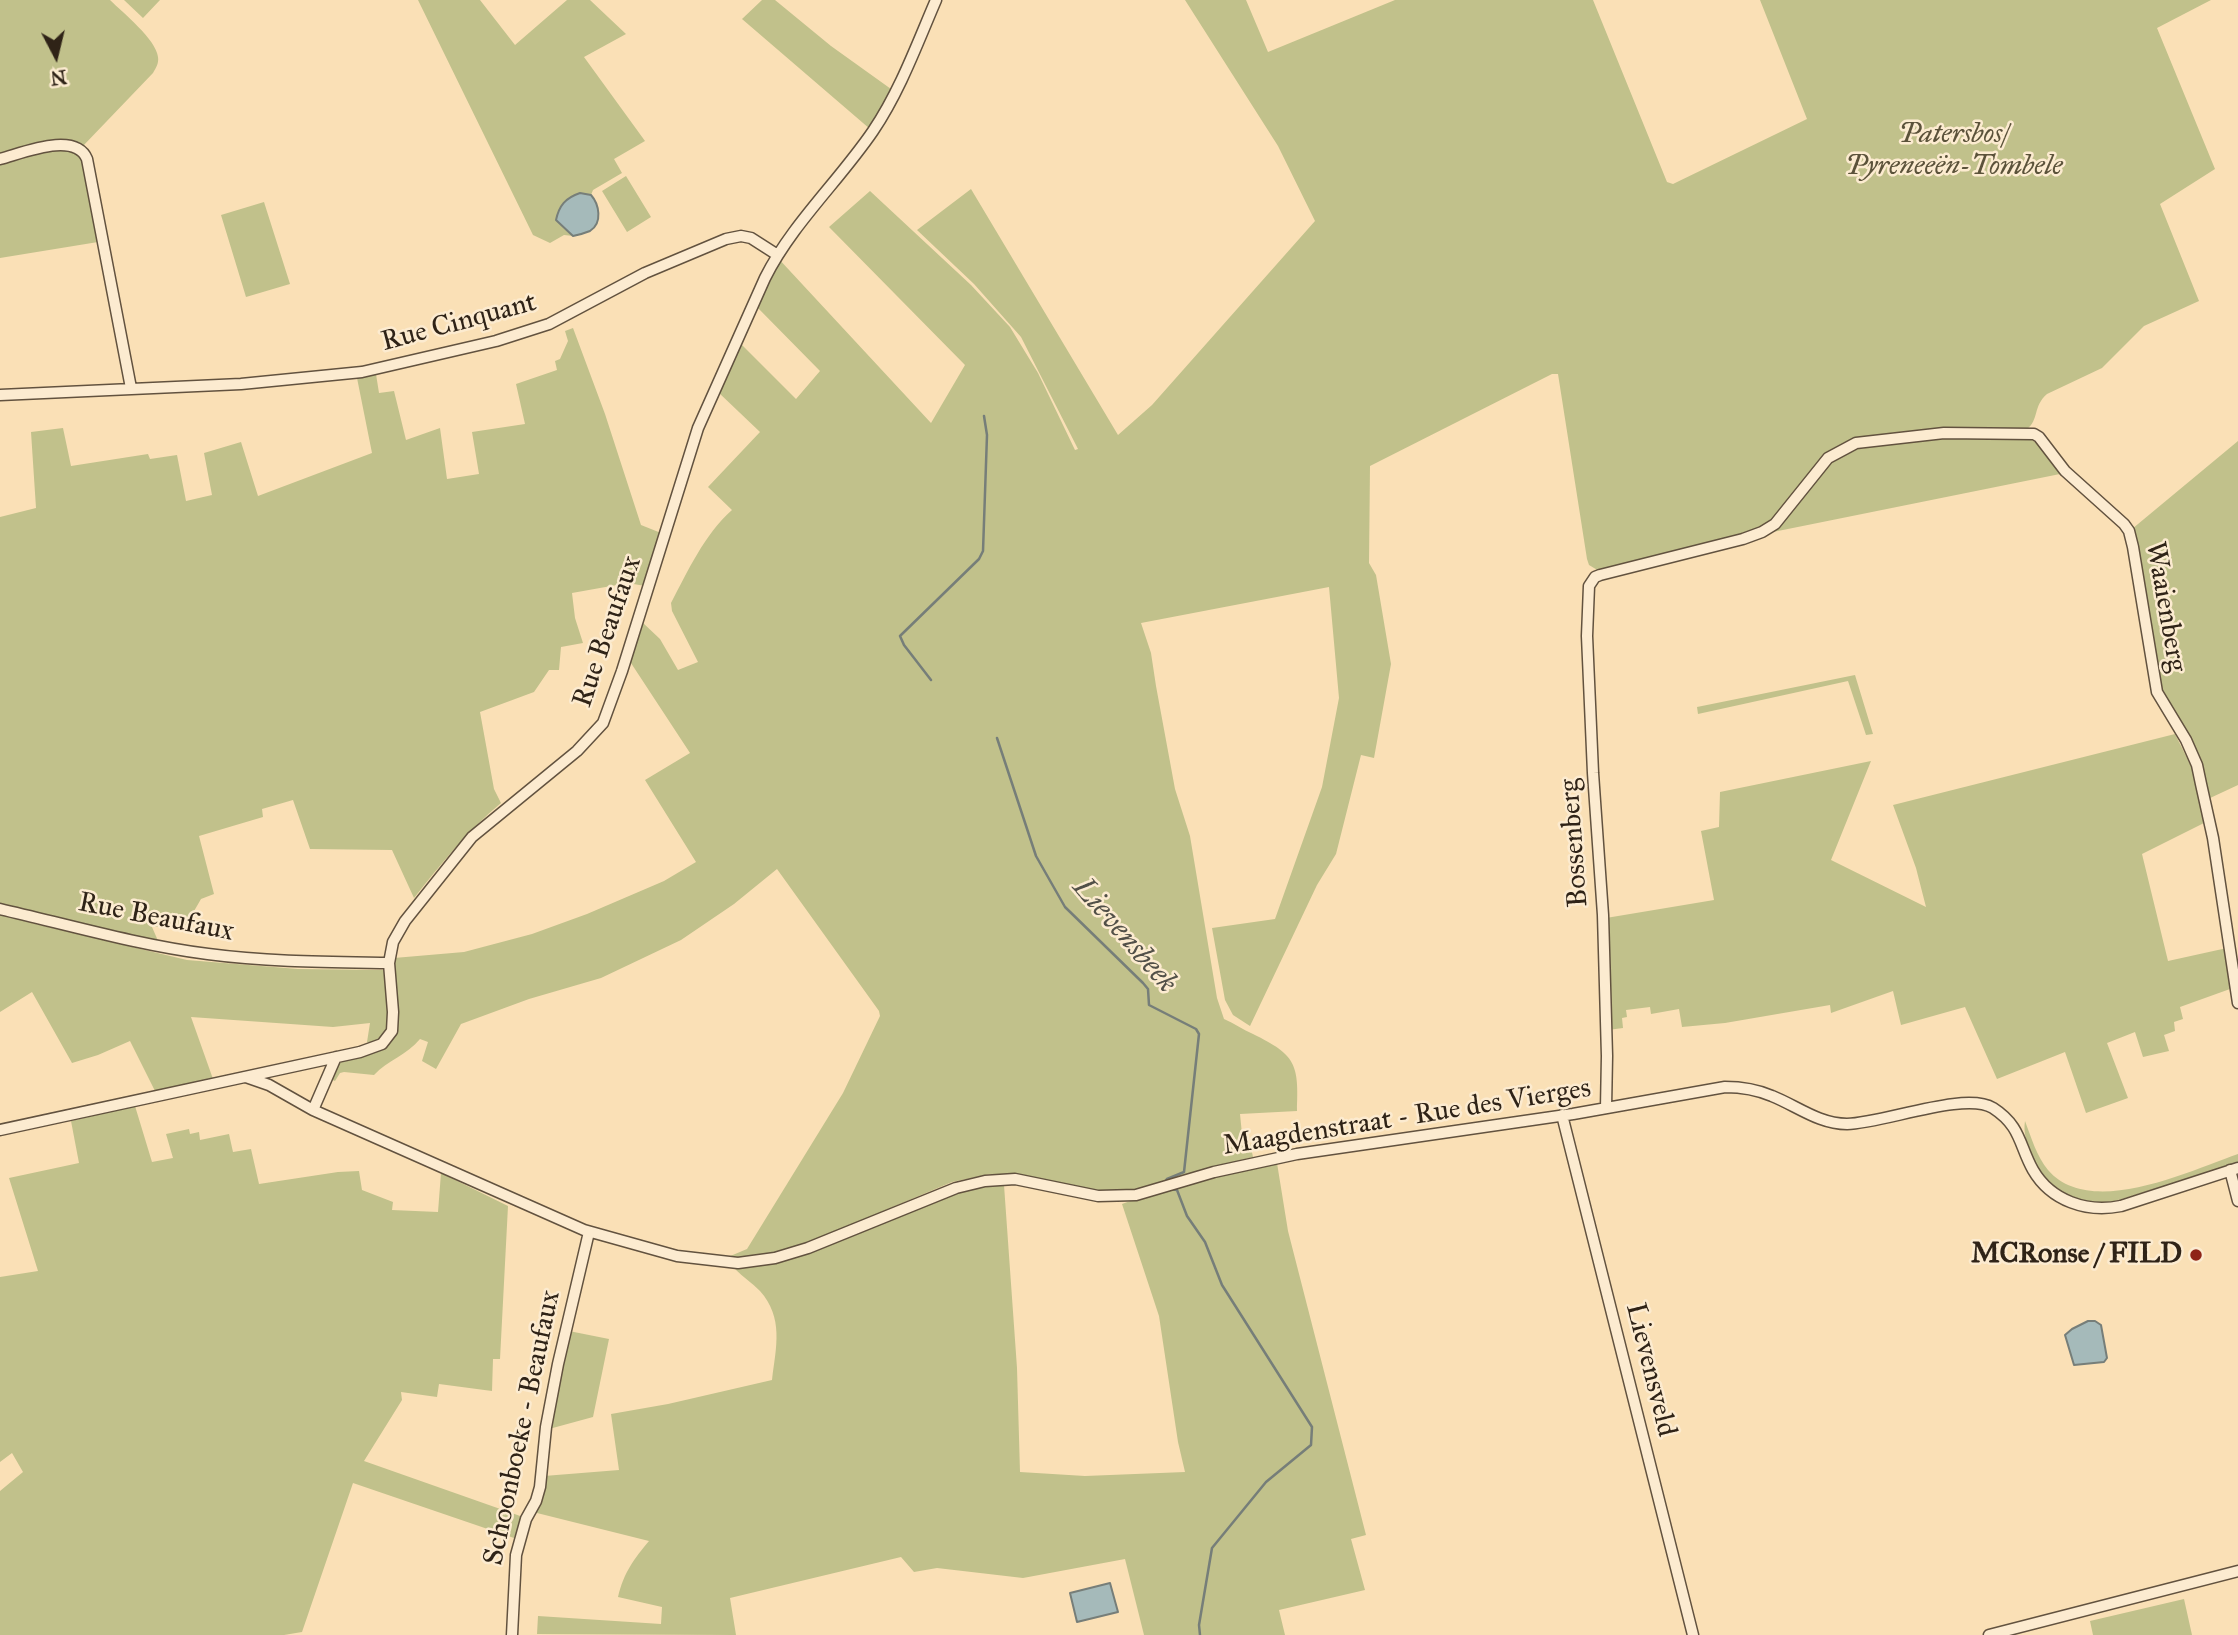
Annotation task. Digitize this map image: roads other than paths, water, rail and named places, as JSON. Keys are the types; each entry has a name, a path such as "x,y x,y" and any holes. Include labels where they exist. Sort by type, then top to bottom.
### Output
{"street":[{"path":"776,254 843,173 874,128 891,99 936,0"},
{"path":"0,159 54,146 75,147 84,152 131,388"},
{"name":"Rue Cinquant","path":"0,394 241,384 362,372 496,341 540,327 667,262 726,239 741,236 751,238 776,254"},
{"name":"Rue Beaufaux","path":"0,1130 336,1057 382,1044 392,1031 389,967 393,942 405,921 480,829 577,751 603,723 622,671 698,428 776,254"},
{"name":"Waaienberg","path":"1595,577 1762,533 1784,514 1828,458 1856,443 1967,432 2028,433 2039,437 2065,471 2129,531 2157,692 2186,740 2202,784 2238,1003"},
{"name":"Bossenberg","path":"1595,577 1588,593 1587,636 1603,928 1606,1108"},
{"name":"Rue Beaufaux","path":"0,909 126,939 207,954 389,967"},
{"path":"246,1077 269,1085 313,1110 336,1057"},
{"name":"Maagdenstraat - Rue des Vierges","path":"313,1110 589,1232 677,1256 715,1262 750,1262 808,1248 956,1188 985,1181 1015,1180 1083,1194 1123,1196 1151,1191 1237,1166 1297,1154 1730,1087 1771,1096 1806,1114 1839,1124 1880,1121 1950,1103 1987,1105 2004,1116 2017,1131 2034,1171 2046,1186 2061,1198 2087,1208 2120,1206 2234,1169"},
{"name":"Lievensveld","path":"1562,1115 1693,1635"},
{"path":"2234,1169 2238,1201"},
{"name":"Schoonboeke - Beaufaux","path":"512,1635 516,1551 540,1487 544,1439 555,1377 589,1232"},
{"path":"1989,1635 2238,1572"}],"waterway":[{"name":"Lievensbeek","path":"931,680 900,636 979,559 983,551 987,435 984,416"},
{"name":"Lievensbeek","path":"997,738 1036,856 1065,907 1143,983 1148,989 1149,1005 1196,1029 1199,1034 1184,1172 1165,1182"},
{"name":"Lievensbeek","path":"1170,1189 1177,1190 1187,1216 1205,1242 1222,1285 1312,1427 1311,1445 1266,1482 1212,1548 1199,1625 1200,1635"}],"place":[{"name":"MCRonse / FILD","path":"2196,1255"}],"park label":[{"name":"Patersbos/ Pyreneeën-Tombele","path":"1954,151"}]}
